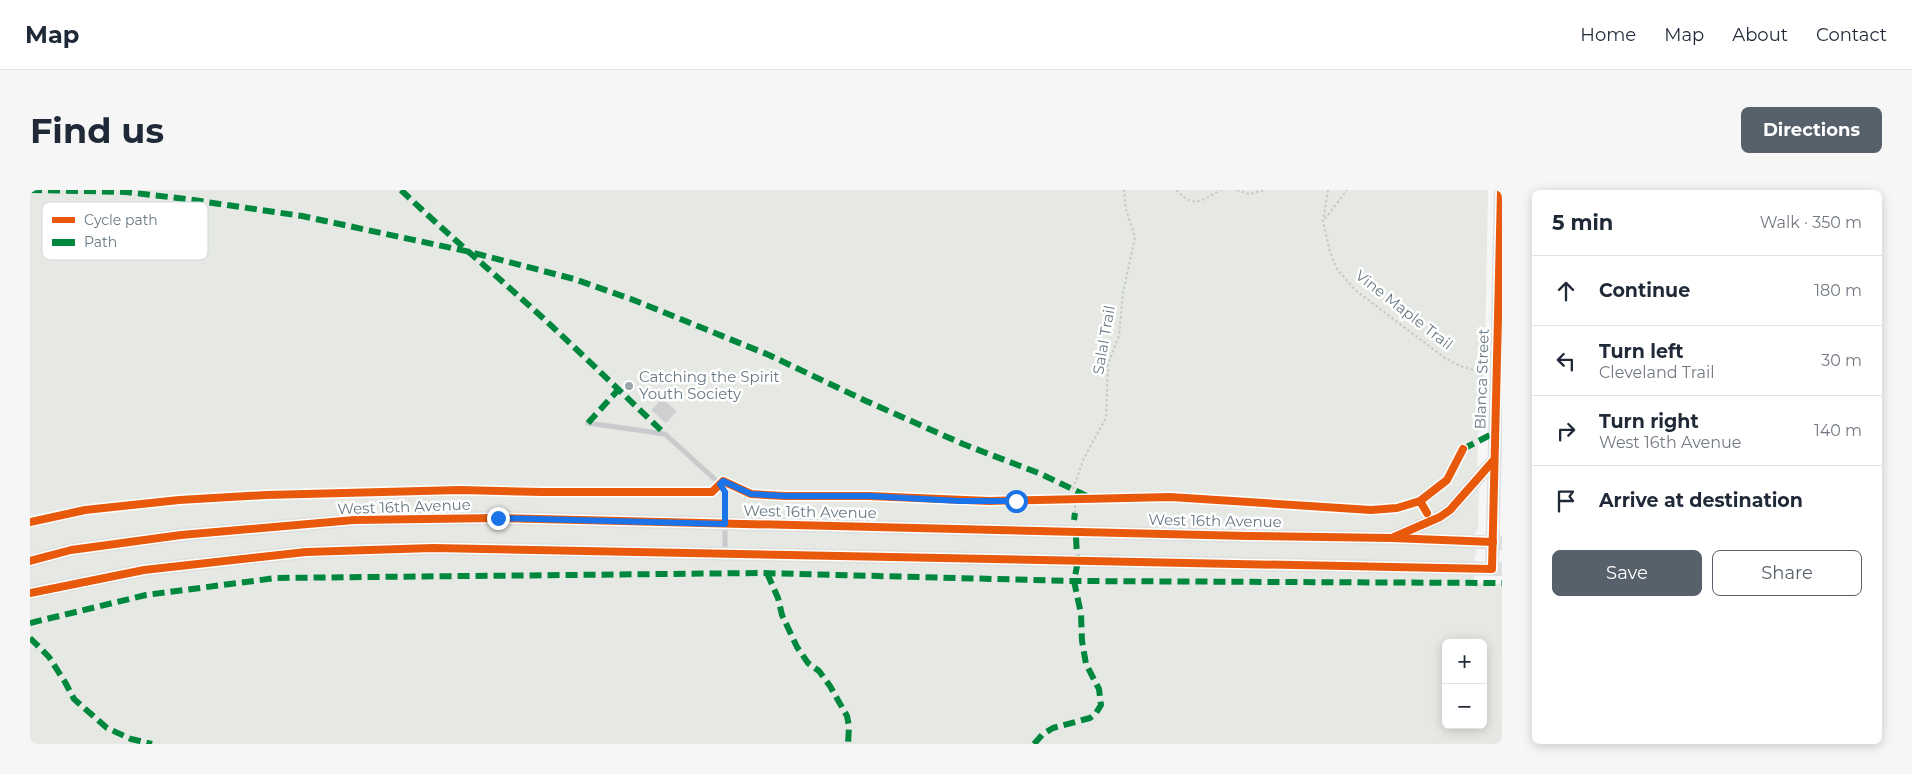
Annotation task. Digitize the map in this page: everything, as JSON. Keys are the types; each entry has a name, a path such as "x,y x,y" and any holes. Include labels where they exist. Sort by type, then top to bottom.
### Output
{"main road":[{"name":"Blanca Street","path":"1497,569 1501,190"},
{"path":"1392,538 1440,517 1450,510 1498,460"},
{"name":"West 16th Avenue","path":"30,561 71,550 180,535 354,520 498,518 1497,542"},
{"path":"30,593 144,570 306,552 433,548 1497,569"}],"lane":[{"path":"588,423 665,434 720,484 725,492 725,554"}],"path":[{"path":"1176,190 1186,200 1198,202 1221,190"},
{"path":"1237,190 1250,194 1265,190"},
{"path":"1323,220 1348,190"},
{"path":"1065,498 1082,498"},
{"path":"1075,504 1075,513"}],"shaded area":[{"path":"30,190 1488,190 1484,404 1478,435 1478,529 1475,533 1475,549 1478,552 1475,554 1474,585 1478,583 1502,584 1502,744 30,744"}],"building":[{"path":"662,398 677,411 666,424 651,410"}],"marked path":[{"path":"30,190 126,192 206,202"},
{"path":"401,190 543,318 665,434"},
{"path":"208,202 302,216 470,252 574,279 631,299 769,355 866,401 963,444 1041,474 1089,497"},
{"path":"588,423 618,390"},
{"path":"1463,449 1494,433"},
{"path":"1074,520 1075,513"},
{"path":"1076,537 1077,557"},
{"path":"1034,744 1043,734 1053,728 1090,718 1101,705 1099,689 1086,664 1082,641 1081,614 1074,581 1078,561"},
{"path":"30,623 146,595 276,578 760,573 1074,581 1502,583"},
{"path":"767,573 778,598 782,615 797,647 808,663 819,671 830,686 847,716 849,726 848,744"},
{"path":"30,638 49,657 74,699 107,728 131,739 152,744"}],"cycle path":[{"path":"30,593 144,570 306,552 433,548 1492,569 1501,190"},
{"path":"1420,501 1447,480 1463,449"},
{"path":"1394,537 1440,517 1450,510 1494,460"},
{"path":"30,522 85,510 179,500 266,495 460,490 712,492 723,481 751,494 785,496 869,496 989,501 1170,497 1371,510 1397,508 1420,501 1427,513"},
{"path":"30,561 71,550 181,535 354,520 498,518 1392,538 1493,542"}],"place":[{"name":"Catching the Spirit Youth Society","path":"629,386"}],"route":[{"path":"498,518 725,524 725,492 720,484 723,481 751,494 1016,501"}]}
